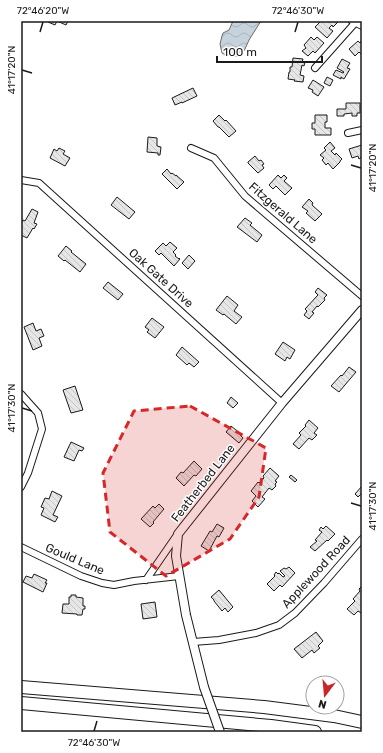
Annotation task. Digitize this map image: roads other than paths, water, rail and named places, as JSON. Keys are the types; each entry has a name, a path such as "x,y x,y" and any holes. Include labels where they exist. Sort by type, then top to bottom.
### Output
{"highway":[{"path":"21,687 264,707 362,718"},
{"path":"21,704 271,726 315,732"},
{"path":"334,716 362,722"}],"street":[{"path":"315,68 354,22 362,26"},
{"path":"348,133 362,130"},
{"name":"Fitzgerald Lane","path":"191,148 214,158 245,196 362,296"},
{"name":"Oak Gate Drive","path":"21,180 39,183 282,403"},
{"name":"Featherbed Lane","path":"220,732 204,688 186,614 176,556 178,534 282,403 362,310"},
{"path":"21,394 38,413 42,429 28,473 21,487"},
{"path":"146,580 178,534"},
{"name":"Applewood Road","path":"193,642 219,640 256,633 279,625 295,613 324,583 362,539"},
{"name":"Gould Lane","path":"21,546 81,576 102,583 114,585 134,581 179,576"}],"water":[{"path":"233,21 261,21 242,54 237,56 225,55 222,53 220,44 223,33 229,30"}]}
